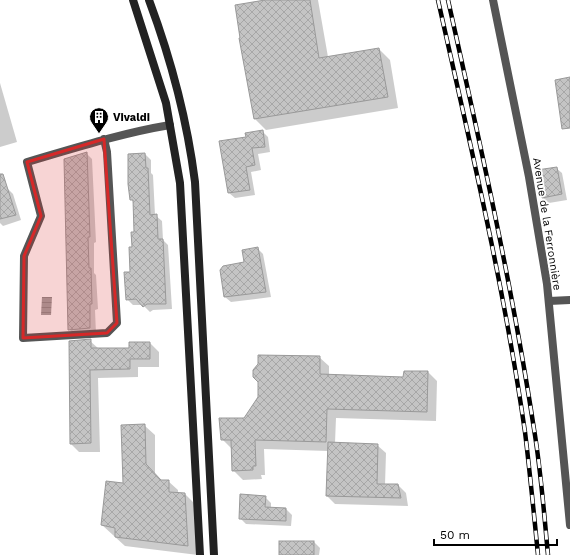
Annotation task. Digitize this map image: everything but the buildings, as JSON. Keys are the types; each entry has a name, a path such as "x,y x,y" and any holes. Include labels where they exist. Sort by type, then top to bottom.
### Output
{"main road":[{"path":"133,0 166,103 180,183 200,555"},
{"path":"149,0 181,99 190,140 195,182 214,555"}],"street":[{"name":"Avenue de la Ferronnière","path":"493,0 529,176 549,301 570,525"},
{"path":"104,139 107,152 117,324 107,333 23,338 24,256 41,216 27,162 104,139 131,131 170,125"},
{"path":"549,301 570,300"}],"highlighted area":[{"path":"104,139 117,323 107,333 23,338 24,256 41,216 27,162"}],"shaded area":[{"path":"42,297 52,297 51,315 41,315"}],"railway":[{"path":"438,0 486,215 517,377 525,432 538,555"},
{"path":"448,0 506,268 516,321 536,445 548,555"}],"place":[{"name":"Vivaldi","path":"99,134"}]}
